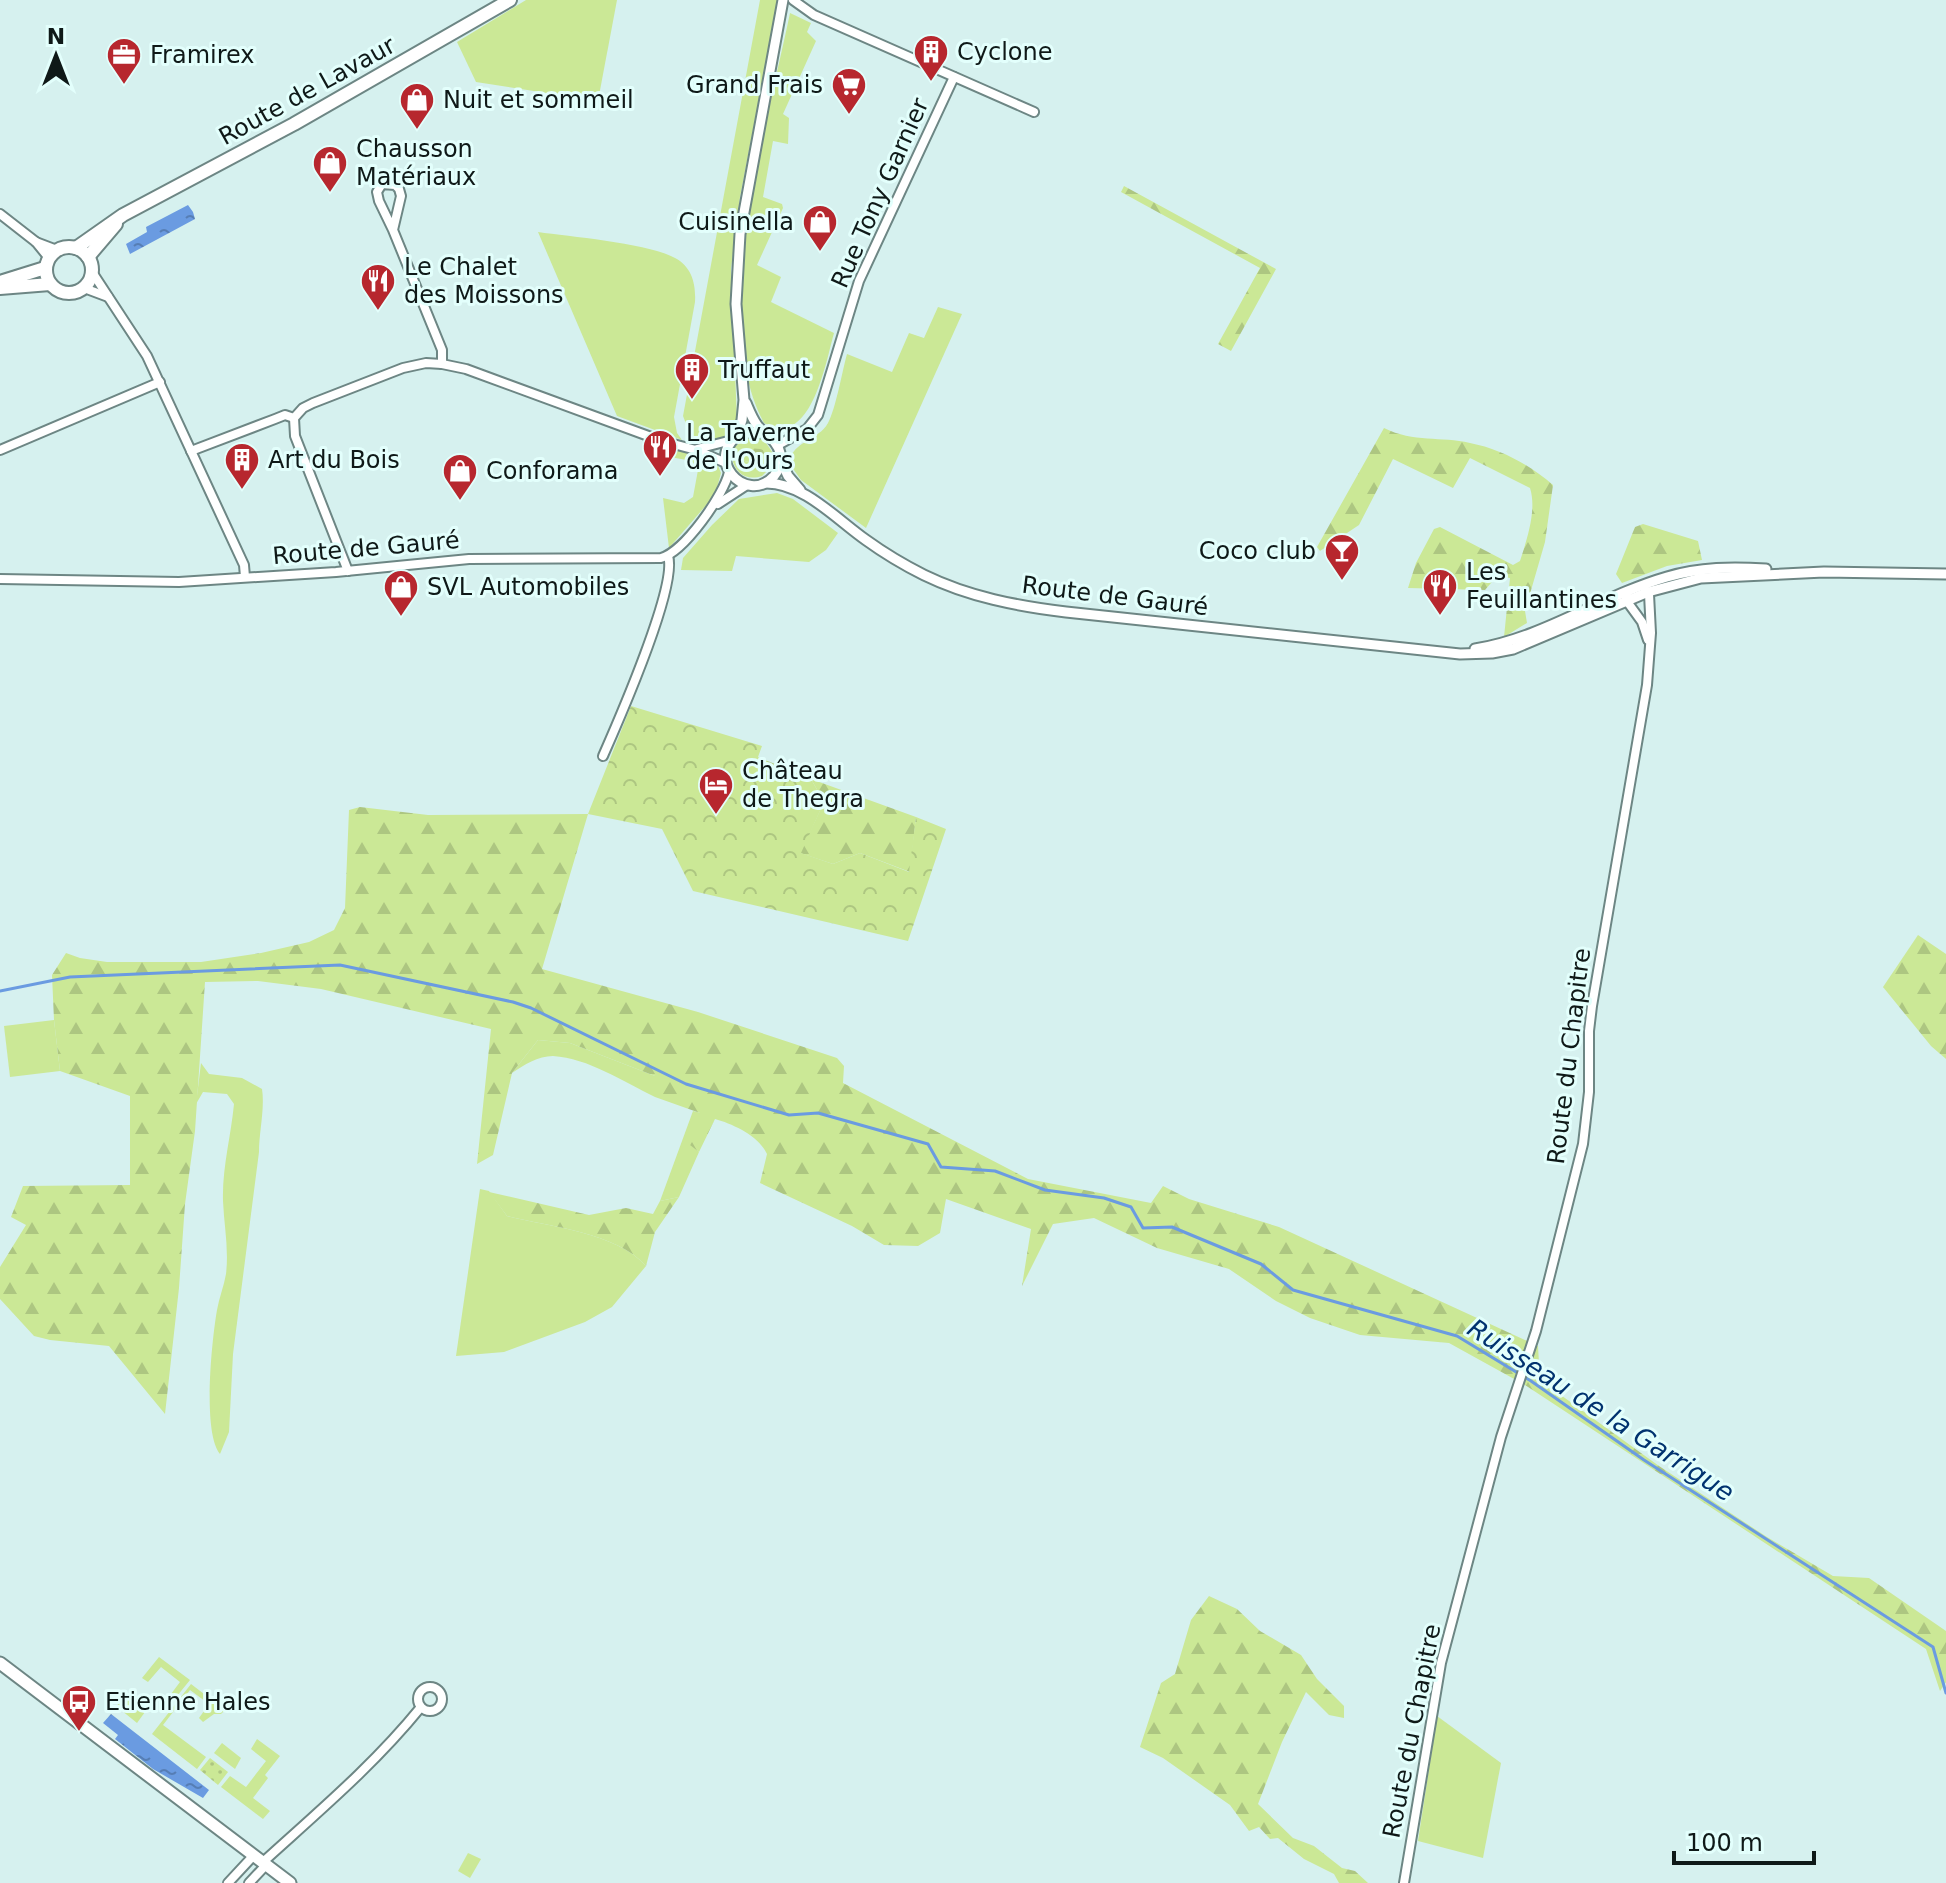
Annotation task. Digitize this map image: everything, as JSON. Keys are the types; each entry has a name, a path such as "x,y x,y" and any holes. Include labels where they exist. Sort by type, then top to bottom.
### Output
{"main road":[{"name":"Route de Lavaur","path":"76,248 123,215 307,117 510,0"},
{"name":"Route de Lavaur","path":"88,257 123,215"},
{"path":"66,247 76,248 88,257 92,272 84,288 76,293 66,293 50,284 0,285 50,259 66,247"},
{"path":"50,259 50,284"},
{"path":"0,1663 290,1883"}],"street":[{"path":"603,756 649,640 671,571 668,556 677,550 714,506 725,486 726,451 734,438 744,400 736,304 739,245 747,186 783,0"},
{"name":"Rue Tony Garnier","path":"793,0 802,9 1034,112"},
{"name":"Rue Tony Garnier","path":"778,445 807,429 818,415 859,281 954,77"},
{"path":"393,230 401,196 395,185 382,184 377,192 379,201 442,350 442,364"},
{"path":"0,214 36,242 50,259"},
{"path":"92,272 147,356 244,565 245,577"},
{"path":"84,288 109,297"},
{"path":"348,571 295,436 294,418 313,403 417,364 442,364 466,369 662,441 696,450 727,467 739,482 747,485"},
{"path":"0,450 160,382"},
{"path":"714,506 747,485 766,483 776,474 781,461 778,445 757,425 744,400"},
{"path":"191,451 285,415 294,418"},
{"path":"696,450 750,431 765,433"},
{"name":"Route de Gauré","path":"781,461 788,476 805,495"},
{"name":"Route de Gauré","path":"766,483 791,487 805,495 868,541 922,574 966,592 1009,604 1448,652 1475,654 1513,649 1645,588 1701,578 1824,572 1946,574"},
{"name":"Route de Gauré","path":"0,579 155,582 348,571 469,559 668,556"},
{"name":"Route du Chapitre","path":"1404,1883 1441,1663 1501,1437 1536,1331 1583,1144 1589,1092 1592,1006 1647,685 1650,648 1645,588"},
{"name":"Route du Chapitre","path":"1627,596 1642,622 1650,648"},
{"path":"228,1883 333,1801 401,1732 421,1707"},
{"path":"249,1883 261,1860"}],"green space":[{"path":"526,0 617,0 598,101 476,82 457,42"},
{"path":"760,0 778,0 740,197 731,269 737,421 728,436 709,442 700,441 690,434 683,416"},
{"path":"790,13 811,23 807,32 816,41 783,114 789,118 788,144 773,141 763,197 782,204 783,208 757,265 781,277 771,302 834,333 814,399 794,425 780,428 764,423 748,380 741,331 742,277 747,221 757,165"},
{"path":"1124,186 1276,269 1231,351 1218,344 1260,268 1121,192"},
{"path":"538,232 647,248 675,258 689,271 694,283 695,302 674,417 677,433 682,440 617,416"},
{"path":"938,307 962,314 866,528 801,480 789,463 791,455 828,423 847,354 892,372 909,333 924,338"},
{"path":"1384,428 1406,436 1459,441 1493,449 1535,471 1553,485 1545,542 1525,611 1527,623 1504,637 1510,578 1497,576 1485,590 1408,588 1416,563 1434,529 1440,527 1513,565 1520,561 1532,515 1530,488 1470,458 1453,488 1393,459 1359,525 1320,551 1317,547"},
{"path":"754,437 764,440 773,453 735,447 743,439"},
{"path":"735,447 773,453 771,467 732,458"},
{"path":"675,450 716,461 721,473 715,495 669,548 663,498 684,503 693,497 698,470 692,461 670,457"},
{"path":"732,458 771,467 762,476 747,477 739,472"},
{"path":"777,493 793,499 838,533 826,550 809,562 736,556 732,571 681,570 683,558 739,499"},
{"path":"1643,524 1698,541 1702,560 1667,566 1622,583 1616,574 1635,527"},
{"path":"631,706 762,746 758,757 811,779 824,802 801,853 833,864 860,853 909,872 916,817 946,829 908,941 693,891 662,829 588,814"},
{"path":"811,779 916,817 910,872 860,853 833,864 800,853 824,802"},
{"path":"360,807 428,815 588,814 542,969 698,1012 837,1058 844,1066 843,1083 1028,1179 1151,1203 1163,1186 1189,1199 1279,1227 1538,1346 1540,1380 1659,1466 1833,1576 1869,1578 1946,1631 1946,1682 1940,1691 1926,1649 1525,1385 1449,1343 1360,1335 1310,1318 1276,1301 1229,1269 1157,1248 1094,1218 1053,1224 1022,1286 1031,1229 946,1199 940,1233 918,1246 884,1245 852,1226 760,1183 767,1154 752,1136 737,1128 715,1119 699,1152 690,1145 700,1113 655,1097 655,1076 570,1043 538,1040 512,1073 493,1155 477,1164 491,1029 321,989 258,981 205,982 195,1131 165,1414 109,1346 34,1336 0,1299 0,1267 26,1225 11,1217 23,1186 130,1185 130,1096 60,1071 52,975 66,953 107,962 201,962 309,942 334,930 345,908 349,810"},
{"path":"1918,935 1946,954 1946,1059 1931,1046 1883,987"},
{"path":"54,1020 60,1071 10,1077 4,1026"},
{"path":"538,1040 570,1043 655,1076 655,1097 606,1072 566,1058 542,1058 512,1073"},
{"path":"201,1063 209,1074 242,1078 262,1089 263,1096 259,1152 233,1354 229,1432 220,1454 211,1426 210,1385 215,1324 226,1274 223,1189 234,1104 227,1094 203,1092 196,1104"},
{"path":"693,1111 701,1113 691,1145 699,1152 679,1197 660,1201"},
{"path":"480,1189 489,1191 507,1216 600,1238 618,1245 646,1266 612,1307 585,1322 504,1352 456,1356"},
{"path":"489,1192 589,1215 626,1208 653,1214 660,1201 679,1197 655,1232 646,1266 618,1245 600,1238 507,1216"},
{"path":"1209,1596 1237,1609 1260,1631 1301,1655 1317,1679 1344,1706 1344,1718 1329,1715 1306,1692 1258,1804 1293,1838 1314,1846 1342,1868 1355,1871 1368,1883 1339,1883 1334,1874 1304,1859 1278,1838 1270,1839 1259,1827 1249,1831 1230,1805 1163,1758 1140,1747 1161,1683 1175,1674 1191,1620"},
{"path":"159,1657 190,1680 173,1701 168,1698 180,1682 161,1667 148,1682 142,1678"},
{"path":"191,1684 225,1710 203,1722 199,1718 209,1704 190,1690 163,1725 206,1757 197,1769 152,1734"},
{"path":"127,1698 145,1712 137,1723 116,1706"},
{"path":"1437,1716 1501,1763 1483,1858 1418,1841"},
{"path":"257,1739 280,1756 253,1798 270,1811 263,1819 221,1787 230,1776 246,1787 266,1761 251,1749"},
{"path":"222,1743 241,1758 235,1769 214,1753"},
{"path":"210,1758 228,1772 218,1785 200,1770"},
{"path":"468,1853 481,1859 470,1878 458,1871"}],"water":[{"path":"188,205 195,219 130,254 126,244 147,232 146,227"},
{"path":"111,1714 209,1790 203,1798 153,1769 115,1739 118,1735 103,1723"}],"waterway":[{"name":"Ruisseau de la Garrigue","path":"0,991 70,977 340,965 531,1008 686,1084 789,1115 818,1113 928,1144 941,1167 995,1171 1045,1190 1104,1198 1131,1207 1143,1228 1172,1227 1261,1264 1293,1290 1457,1336 1531,1381 1644,1460 1933,1647 1946,1693"}],"place":[{"name":"Cyclone","path":"931,83"},
{"name":"Framirex","path":"124,86"},
{"name":"Grand Frais","path":"849,116"},
{"name":"Nuit et sommeil","path":"417,131"},
{"name":"Chausson Matériaux","path":"330,194"},
{"name":"Cuisinella","path":"820,253"},
{"name":"Le Chalet des Moissons","path":"378,312"},
{"name":"Truffaut","path":"692,401"},
{"name":"La Taverne de l'Ours","path":"660,478"},
{"name":"Art du Bois","path":"242,491"},
{"name":"Conforama","path":"460,502"},
{"name":"Coco club","path":"1342,582"},
{"name":"Les Feuillantines","path":"1440,617"},
{"name":"SVL Automobiles","path":"401,618"},
{"name":"Château de Thegra","path":"716,816"},
{"name":"Etienne Hales","path":"79,1733"}]}
